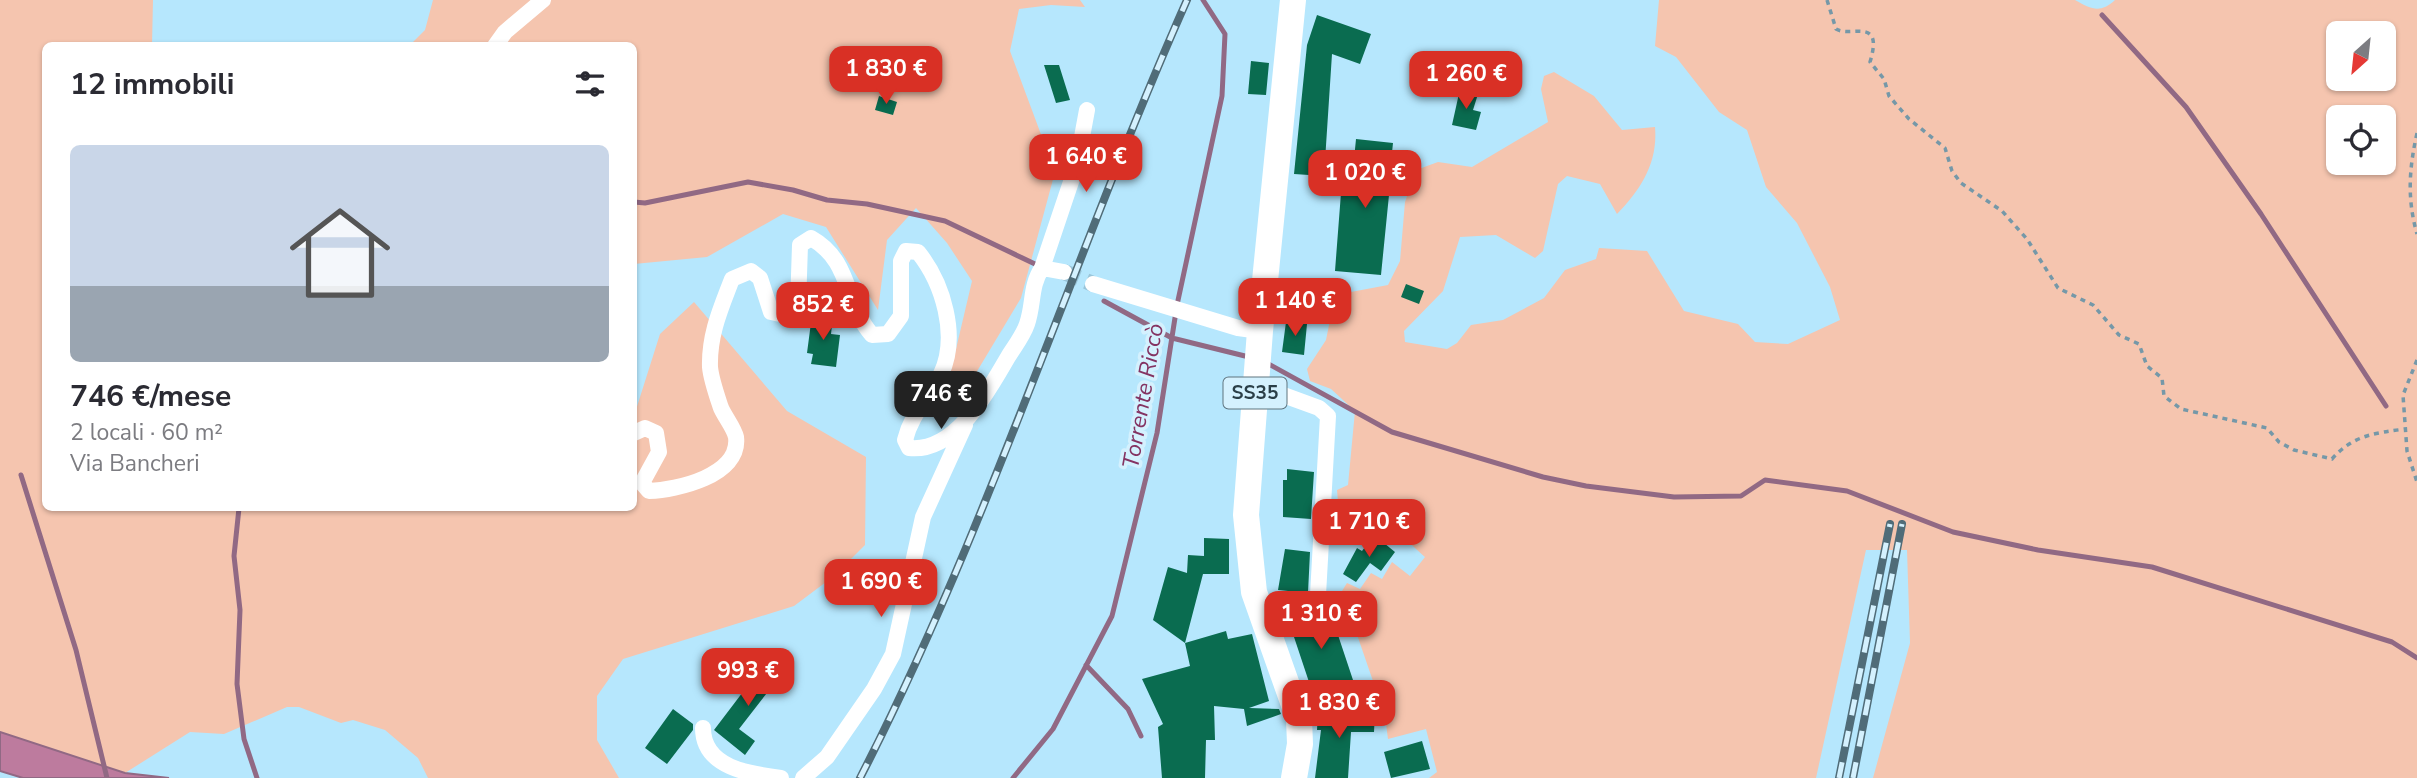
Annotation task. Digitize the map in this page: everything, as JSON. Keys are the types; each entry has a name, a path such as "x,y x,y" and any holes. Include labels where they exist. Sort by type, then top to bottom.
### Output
{"main road":[{"name":"SS35","path":"1293,0 1249,330 1256,385 1247,541 1254,592 1299,719 1300,744 1294,778"}],"street":[{"path":"498,42 543,0"},
{"path":"803,778 827,757 874,689 892,653 923,517 968,420 1027,325 1033,281 1042,268 1077,164 1087,110"},
{"path":"637,432 645,428 656,433 659,452 642,483 649,491 671,490 718,472 732,455 736,437 721,408 710,368 714,324 733,279 751,271 760,278 771,312 789,316 798,306 800,245 811,238 821,243 842,267 859,320 872,335 888,334 901,316 901,261 906,251 918,252 932,274 950,335 942,372 910,420 905,440 909,447 921,449 940,440 968,420"},
{"path":"1042,268 1064,272"},
{"path":"1093,284 1249,330"},
{"path":"1256,385 1319,408 1328,416 1318,595"},
{"path":"703,729 703,740 708,748 728,766 756,775 781,778"}],"path":[{"path":"1827,0 1836,29 1841,32 1863,30 1870,35 1874,47 1870,62 1884,79 1889,96 1909,119 1945,148 1952,171 1961,183 1975,189 2002,211 2027,239 2058,288 2093,305 2119,335 2140,344 2147,366 2162,378 2164,396 2181,409 2267,428 2279,442 2294,450 2332,459 2343,446 2364,434 2405,429"},
{"path":"2417,133 2409,169 2410,209 2417,234"},
{"path":"2417,360 2403,395 2407,451 2417,482"}],"shaded area":[{"path":"0,0 153,0 152,42 42,42 42,511 637,511 637,407 660,334 694,302 787,411 866,457 865,545 834,576 794,606 623,659 597,696 597,740 619,778 428,778 418,758 385,730 353,720 341,723 299,707 287,707 224,734 190,732 125,773 0,732"},
{"path":"433,0 1080,0 1085,7 1051,5 1019,9 1010,51 1055,172 1021,298 970,383 944,400 972,281 947,243 916,208 887,240 878,310 826,227 783,214 707,257 637,264 637,42 413,42 425,30"},
{"path":"1659,0 2075,0 2100,9 2115,0 2417,0 2417,778 1873,778 1910,643 1907,550 1866,550 1816,778 1429,778 1437,772 1426,729 1388,739 1385,716 1342,591 1347,583 1360,589 1371,573 1382,579 1392,562 1410,576 1425,557 1395,530 1381,523 1340,525 1337,490 1348,485 1355,411 1331,389 1310,381 1307,369 1326,340 1335,295 1388,285 1400,261 1405,202 1416,170 1438,162 1472,167 1548,122 1541,89 1544,76 1554,72 1594,96 1622,130 1655,127 1651,164 1640,185 1617,214 1600,184 1567,176 1558,184 1543,251 1535,258 1496,235 1460,237 1443,291 1404,331 1405,342 1447,349 1457,343 1471,325 1503,320 1544,298 1565,270 1596,259 1599,248 1647,251 1684,311 1738,324 1755,342 1788,344 1840,320 1830,287 1797,223 1766,187 1747,130 1719,112 1676,57 1655,46"},
{"path":"0,732 125,773 169,778 23,778 0,771"}],"building":[{"path":"1317,15 1371,34 1360,64 1332,54 1324,176 1294,174 1307,45"},
{"path":"1251,61 1269,63 1266,95 1248,94"},
{"path":"1044,65 1059,65 1070,100 1056,103"},
{"path":"1460,89 1478,94 1473,110 1481,112 1476,130 1452,125"},
{"path":"879,96 897,102 893,115 875,110"},
{"path":"1356,139 1393,143 1389,181 1396,189 1389,195 1381,275 1335,271 1342,180 1352,180"},
{"path":"1406,284 1424,291 1419,304 1401,297"},
{"path":"812,315 833,317 831,334 840,335 836,367 811,364 813,354 807,353"},
{"path":"1286,322 1307,324 1304,355 1282,352"},
{"path":"1287,469 1314,472 1311,519 1283,517 1283,480 1287,480"},
{"path":"1204,538 1229,539 1229,574 1203,574 1185,643 1153,620 1168,567 1187,573 1188,555 1204,556"},
{"path":"1371,539 1376,543 1379,539 1395,552 1381,571 1370,563 1356,582 1343,574 1357,548 1362,551"},
{"path":"1285,549 1310,552 1308,593 1278,590"},
{"path":"1330,611 1353,680 1336,686 1334,681 1311,688 1290,625"},
{"path":"1226,631 1228,639 1252,634 1269,701 1249,708 1279,709 1281,714 1247,726 1244,709 1214,706 1215,740 1206,740 1205,778 1162,778 1158,727 1163,724 1142,679 1190,666 1185,643"},
{"path":"774,662 785,677 770,689 739,729 755,741 745,755 714,730 752,680"},
{"path":"673,709 693,724 693,730 667,764 645,748"},
{"path":"1318,710 1375,712 1374,732 1351,732 1348,778 1315,778 1321,730 1317,730"},
{"path":"1422,741 1430,769 1391,778 1384,752"}],"waterway":[{"name":"Torrente Riccò","path":"1013,778 1053,729 1112,616 1157,433 1177,305 1222,96 1225,34 1203,0"},
{"path":"2102,15 2186,107 2261,214 2386,406"},
{"path":"637,202 645,203 748,182 793,190 827,200 867,204 945,221 1035,264"},
{"name":"Torrente Riccò","path":"1104,301 1172,338 1249,357"},
{"path":"1265,362 1392,432 1543,477 1586,486 1674,497 1741,496 1765,480 1847,491 1953,532 2038,550 2152,567 2392,642 2417,658"},
{"path":"21,475 76,650 107,778"},
{"path":"239,511 234,556 240,610 237,684 244,739 257,778"},
{"path":"1086,665 1128,709 1141,736"}],"tunnel":[{"path":"1064,272 1093,284"}],"railway":[{"path":"860,778 949,587 1187,0"},
{"path":"1839,778 1890,524"},
{"path":"1853,778 1902,524"}]}
